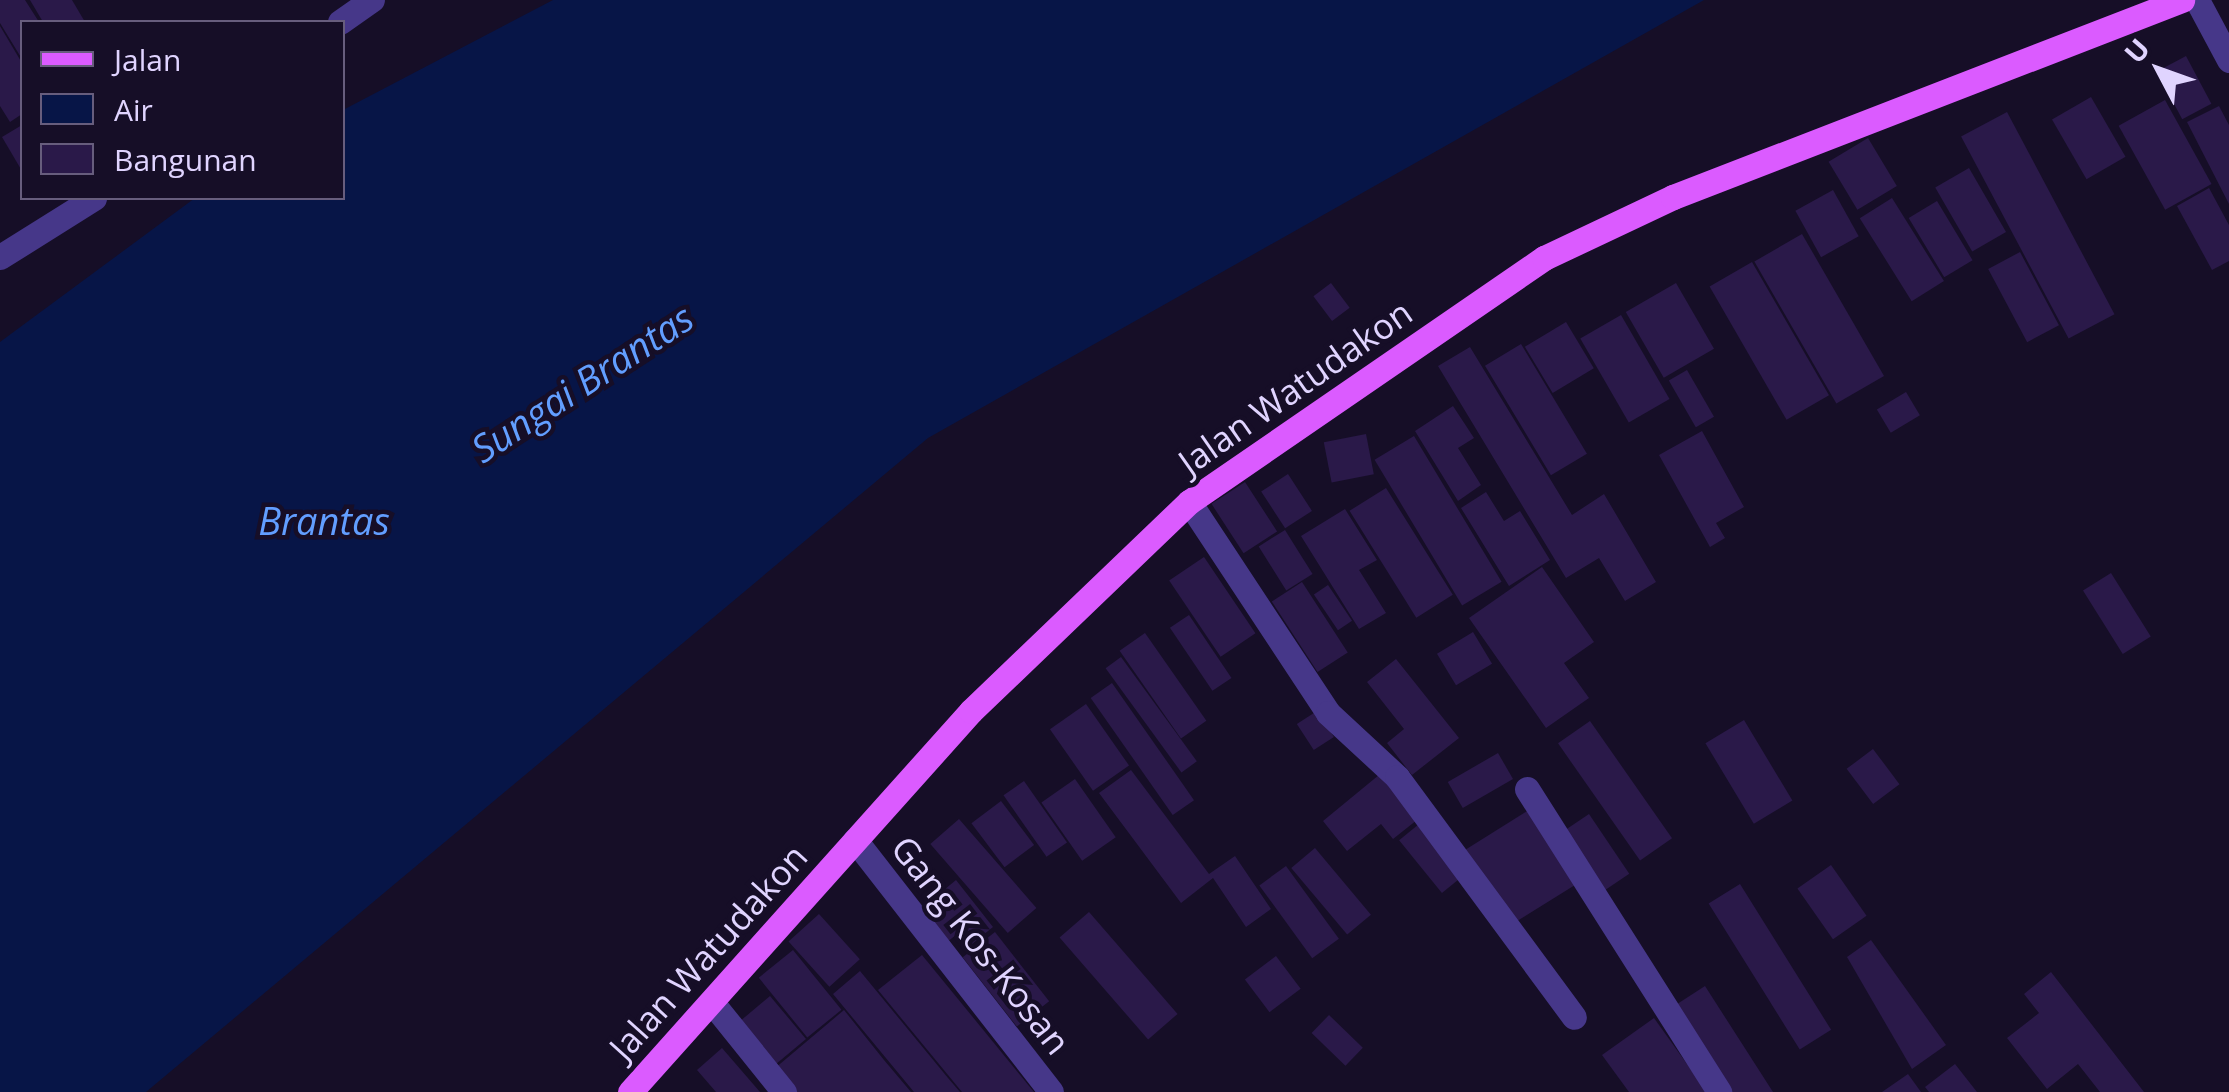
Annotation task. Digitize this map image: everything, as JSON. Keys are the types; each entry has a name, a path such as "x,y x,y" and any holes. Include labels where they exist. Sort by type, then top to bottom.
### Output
{"main road":[{"name":"Jalan Watudakon","path":"630,1092 714,1005 855,840 1033,647 1189,502 1544,258 1673,197 2182,0"}],"street":[{"path":"343,20 372,0"},
{"path":"2197,0 2229,60"},
{"path":"0,258 91,200"},
{"path":"1189,502 1328,713 1398,777 1574,1016"},
{"path":"1527,789 1719,1092"},
{"name":"Gang Kos-Kosan","path":"855,840 1051,1092"},
{"path":"714,1005 784,1092"}],"water":[{"name":"Brantas","path":"553,0 1704,0 928,438 146,1092 0,1092 0,342 192,200 345,200 345,109"}],"building":[{"path":"0,0 25,0 38,20 20,20 20,56 0,23"},
{"path":"30,0 72,0 84,20 42,20"},
{"path":"0,26 20,60 20,115 10,122 0,106"},
{"path":"2186,56 2211,104 2182,119 2157,71"},
{"path":"2091,97 2126,157 2087,179 2052,120"},
{"path":"2165,100 2212,184 2165,210 2119,126"},
{"path":"2219,106 2229,125 2229,204 2187,122"},
{"path":"2007,112 2115,314 2069,339 1961,136"},
{"path":"20,126 20,168 2,137"},
{"path":"1868,138 1897,186 1857,210 1829,162"},
{"path":"1969,168 2006,232 1972,252 1935,188"},
{"path":"2209,188 2229,225 2229,261 2212,270 2177,206"},
{"path":"1833,190 1859,236 1821,257 1795,211"},
{"path":"1892,198 1944,281 1912,301 1860,218"},
{"path":"1937,201 1973,260 1944,277 1909,218"},
{"path":"1802,234 1884,376 1836,404 1754,262"},
{"path":"2020,252 2059,325 2027,342 1988,269"},
{"path":"1752,262 1829,395 1787,420 1710,286"},
{"path":"1331,283 1350,308 1332,321 1313,296"},
{"path":"1676,283 1714,349 1664,378 1626,312"},
{"path":"1621,315 1670,399 1629,423 1580,338"},
{"path":"1566,322 1594,368 1553,393 1525,347"},
{"path":"1521,344 1587,454 1551,475 1485,366"},
{"path":"1470,347 1572,515 1604,494 1656,582 1625,601 1599,558 1566,578 1438,366"},
{"path":"1687,370 1714,417 1696,427 1669,380"},
{"path":"1906,392 1920,415 1891,433 1877,410"},
{"path":"1453,406 1474,438 1458,448 1481,485 1458,501 1415,431"},
{"path":"1702,431 1744,507 1716,523 1725,538 1710,547 1659,455"},
{"path":"1366,434 1374,474 1332,482 1324,442"},
{"path":"1414,436 1502,582 1462,605 1375,460"},
{"path":"1288,474 1312,511 1285,528 1261,491"},
{"path":"1245,482 1277,531 1244,553 1211,504"},
{"path":"1386,488 1453,595 1416,618 1350,511"},
{"path":"1486,492 1504,521 1520,511 1550,560 1509,586 1461,508"},
{"path":"1345,509 1377,560 1359,570 1386,613 1359,629 1301,536"},
{"path":"1285,530 1313,574 1286,591 1259,546"},
{"path":"1204,557 1255,633 1221,657 1169,580"},
{"path":"1542,567 1594,642 1564,663 1589,698 1546,728 1469,618"},
{"path":"2111,573 2151,637 2123,654 2083,590"},
{"path":"1302,582 1348,652 1318,672 1272,602"},
{"path":"1328,585 1352,621 1338,630 1314,595"},
{"path":"1189,615 1231,678 1212,691 1170,628"},
{"path":"1473,632 1492,664 1456,685 1437,654"},
{"path":"1145,633 1206,721 1181,738 1120,651"},
{"path":"1121,657 1197,761 1181,773 1106,668"},
{"path":"1396,659 1459,738 1412,775 1387,743 1404,729 1367,682"},
{"path":"1112,683 1194,800 1173,815 1091,698"},
{"path":"1086,704 1129,765 1093,791 1050,729"},
{"path":"1317,711 1334,737 1314,750 1297,724"},
{"path":"1744,720 1792,801 1754,824 1705,743"},
{"path":"1590,721 1672,838 1640,861 1558,743"},
{"path":"1873,749 1899,784 1873,804 1847,769"},
{"path":"1498,753 1513,779 1463,808 1448,782"},
{"path":"1131,770 1209,874 1235,856 1271,909 1246,927 1213,878 1181,903 1099,793"},
{"path":"1385,770 1422,816 1393,839 1381,824 1347,851 1323,821"},
{"path":"1075,779 1116,837 1082,861 1041,803"},
{"path":"1024,781 1067,842 1047,857 1004,795"},
{"path":"1001,801 1034,845 1005,867 971,823"},
{"path":"1532,808 1579,883 1511,925 1464,850"},
{"path":"1589,814 1629,874 1601,893 1561,833"},
{"path":"959,819 1036,908 1008,933 930,844"},
{"path":"1424,820 1467,873 1442,893 1399,840"},
{"path":"1315,848 1371,915 1347,935 1291,868"},
{"path":"1831,865 1867,916 1833,939 1797,889"},
{"path":"1286,866 1339,939 1312,958 1259,885"},
{"path":"956,880 993,927 967,948 956,935 947,942 921,909"},
{"path":"1740,884 1831,1030 1800,1049 1709,904"},
{"path":"1089,912 1178,1014 1148,1039 1060,938"},
{"path":"819,914 860,959 829,987 789,941"},
{"path":"995,932 1049,1001 1017,1027 963,957"},
{"path":"1871,940 1946,1045 1912,1069 1847,957"},
{"path":"793,950 841,1010 807,1038 759,978"},
{"path":"922,955 1034,1092 962,1092 878,990"},
{"path":"1276,956 1301,989 1270,1012 1245,979"},
{"path":"860,971 960,1092 914,1092 833,994"},
{"path":"2051,972 2144,1092 2100,1092 2078,1064 2047,1089 2007,1038 2039,1013 2024,994"},
{"path":"1705,986 1773,1092 1724,1092 1671,1008"},
{"path":"770,996 806,1039 775,1065 739,1022"},
{"path":"844,1010 911,1092 793,1092 774,1069"},
{"path":"1329,1015 1363,1048 1345,1066 1312,1033"},
{"path":"1654,1018 1707,1092 1629,1092 1602,1055"},
{"path":"722,1048 760,1092 716,1092 697,1070"},
{"path":"1955,1064 1977,1092 1929,1092 1925,1087"},
{"path":"1908,1074 1921,1092 1882,1092"}],"water label":[{"name":"Sungai Brantas","path":"582,383"}]}
